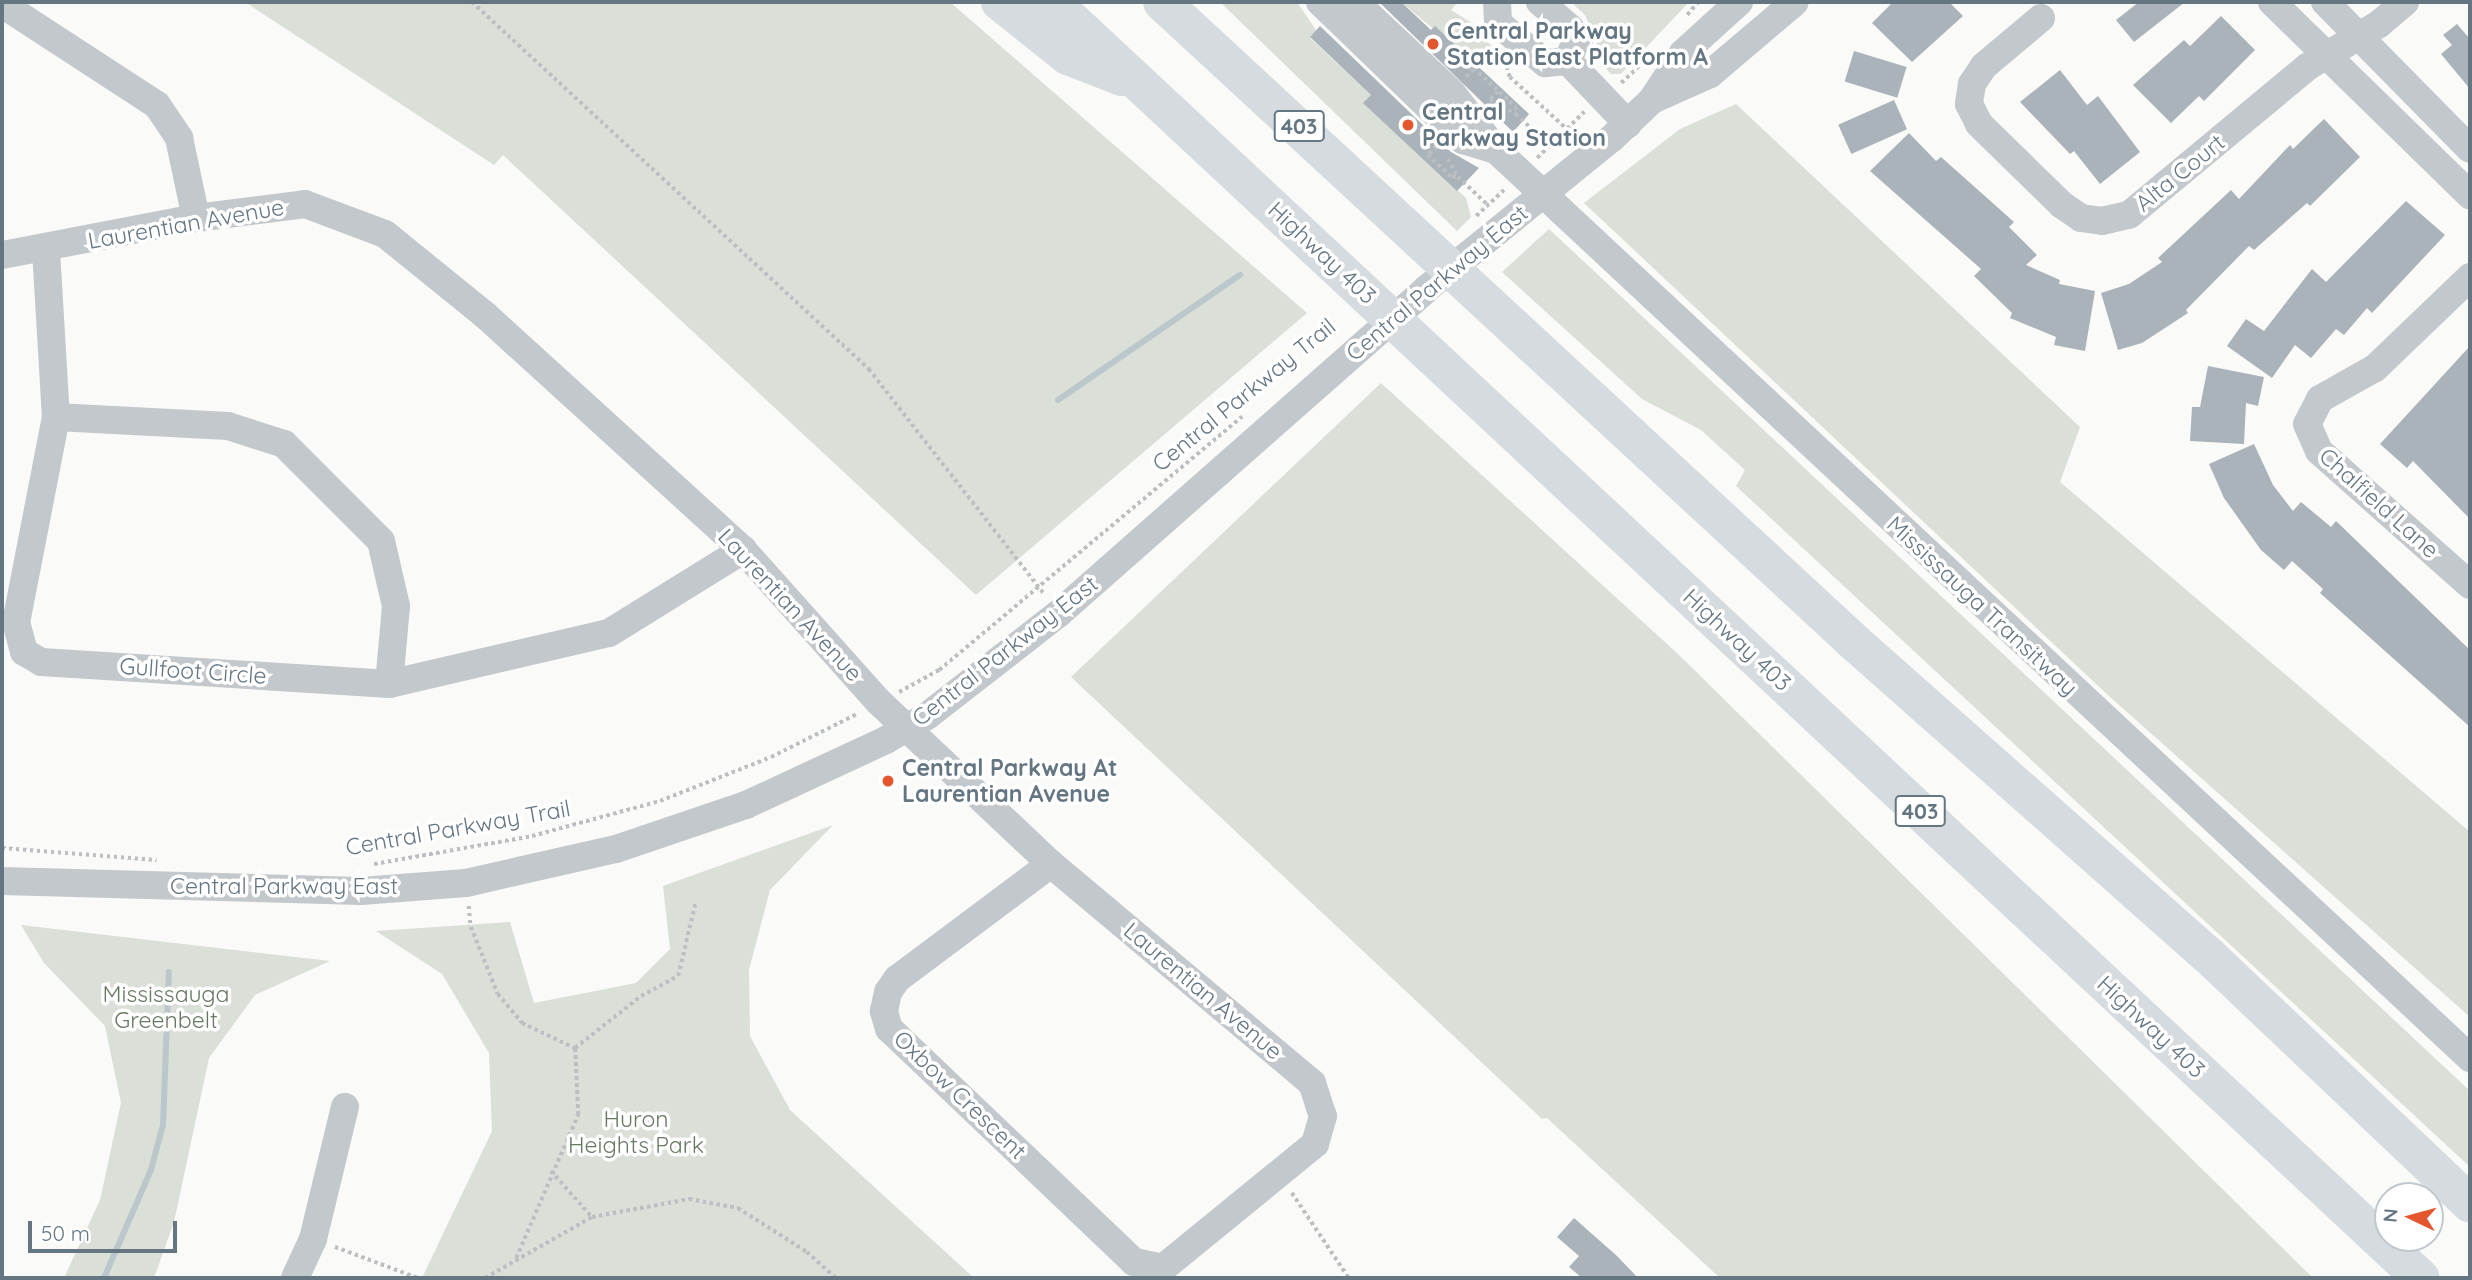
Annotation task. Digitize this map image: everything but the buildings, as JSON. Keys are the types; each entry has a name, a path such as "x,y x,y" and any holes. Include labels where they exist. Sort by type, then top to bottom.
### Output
{"highway":[{"path":"1000,2 1068,55 1142,85"},
{"name":"Highway 403","path":"1052,2 2421,1278"},
{"name":"403","path":"1162,2 1435,250 1854,642 2208,955 2470,1204"}],"street":[{"name":"Mississauga Transitway","path":"1320,2 1463,140 1496,150"},
{"name":"Mississauga Transitway","path":"1355,2 1452,93 1496,150 2470,1058"},
{"path":"1497,2 1498,23 1545,63 1568,61"},
{"path":"1540,2 1570,28 1576,40 1568,61"},
{"name":"Central Parkway East","path":"2,881 361,891 466,883 616,849 733,809 907,728 1058,614 1425,290 1628,124 1651,100 1683,53 1739,2"},
{"name":"Central Parkway East","path":"1651,100 1710,74 1795,2"},
{"path":"2272,2 2470,195"},
{"path":"2325,2 2470,149"},
{"name":"Alta Court","path":"2041,18 1984,66 1972,84 1969,104 1979,124 2081,218 2102,221 2129,215 2325,56 2405,2"},
{"path":"2,4 157,106 179,138 197,218"},
{"path":"1568,61 1628,124"},
{"name":"Laurentian Avenue","path":"2,255 46,250 197,218 305,204 385,234 485,314 743,550 907,728 1051,864 1312,1083 1321,1099 1321,1131 1315,1144 1185,1251"},
{"name":"Gullfoot Circle","path":"46,250 56,418 16,622 23,652 41,662 389,684 609,633 743,550"},
{"name":"Chalfield Lane","path":"2470,277 2375,368 2320,399 2307,424 2319,451 2470,585"},
{"path":"56,418 228,426 284,444 381,541 396,606 389,684"},
{"name":"Oxbow Crescent","path":"1051,864 897,979 888,992 884,1011 890,1029 1134,1262 1163,1268 1185,1251"},
{"path":"295,1278 313,1239 345,1107"}],"path":[{"path":"472,2 869,369 1058,614"},
{"path":"1516,114 1516,107 1498,91 1490,100 1516,114 1550,146"},
{"path":"1532,163 1587,109"},
{"path":"1428,155 1488,205"},
{"path":"1472,219 1506,188"},
{"name":"Central Parkway Trail","path":"897,693 939,670 1245,415"},
{"name":"Central Parkway Trail","path":"369,865 532,836 660,802 771,757 857,714"},
{"path":"2,848 166,860"},
{"path":"466,883 471,927 498,994 522,1023 575,1048"},
{"path":"575,1048 642,996 678,976 695,904"},
{"path":"515,1260 551,1171 578,1115 575,1048"},
{"path":"551,1171 592,1217"},
{"path":"1279,1174 1349,1278"},
{"path":"485,1278 592,1217 689,1199 715,1201 738,1208 807,1252 836,1278"},
{"path":"313,1239 418,1278"}],"green space":[{"path":"245,2 950,2 1307,313 976,595 503,155 494,165"},
{"path":"1220,2 1297,2 1316,30 1310,38 1371,95 1364,103 1466,198 1471,217 1457,231"},
{"path":"1401,2 1458,2 1451,10 1475,25 1494,50 1478,66"},
{"path":"1571,2 1689,2 1621,74 1611,74 1591,52 1593,33 1585,15"},
{"path":"1736,104 2080,427 2060,482 2470,832 2470,1017 2109,696 1584,203 1680,129"},
{"path":"1549,229 2470,1091 2470,1167 1736,486 1745,470 1701,430 1642,399 1502,272"},
{"path":"1381,383 1678,654 2313,1278 1720,1278 1547,1118 1542,1119 1071,677"},
{"name":"Huron Heights Park","path":"833,825 770,890 749,970 750,1036 790,1110 974,1278 422,1278 492,1131 489,1053 442,974 376,931 510,922 534,1003 636,983 670,949 663,886"},
{"name":"Mississauga Greenbelt","path":"21,925 330,961 255,995 209,1058 174,1222 154,1278 64,1278 100,1200 121,1103 105,1026 44,963"}],"waterway":[{"path":"1058,400 1240,275"},
{"path":"104,1278 151,1170 163,1125 169,972"}],"place":[{"name":"Central Parkway Station East Platform A","path":"1433,44"},
{"name":"Central Parkway Station","path":"1408,125"},
{"name":"Central Parkway At Laurentian Avenue","path":"888,781"}]}
